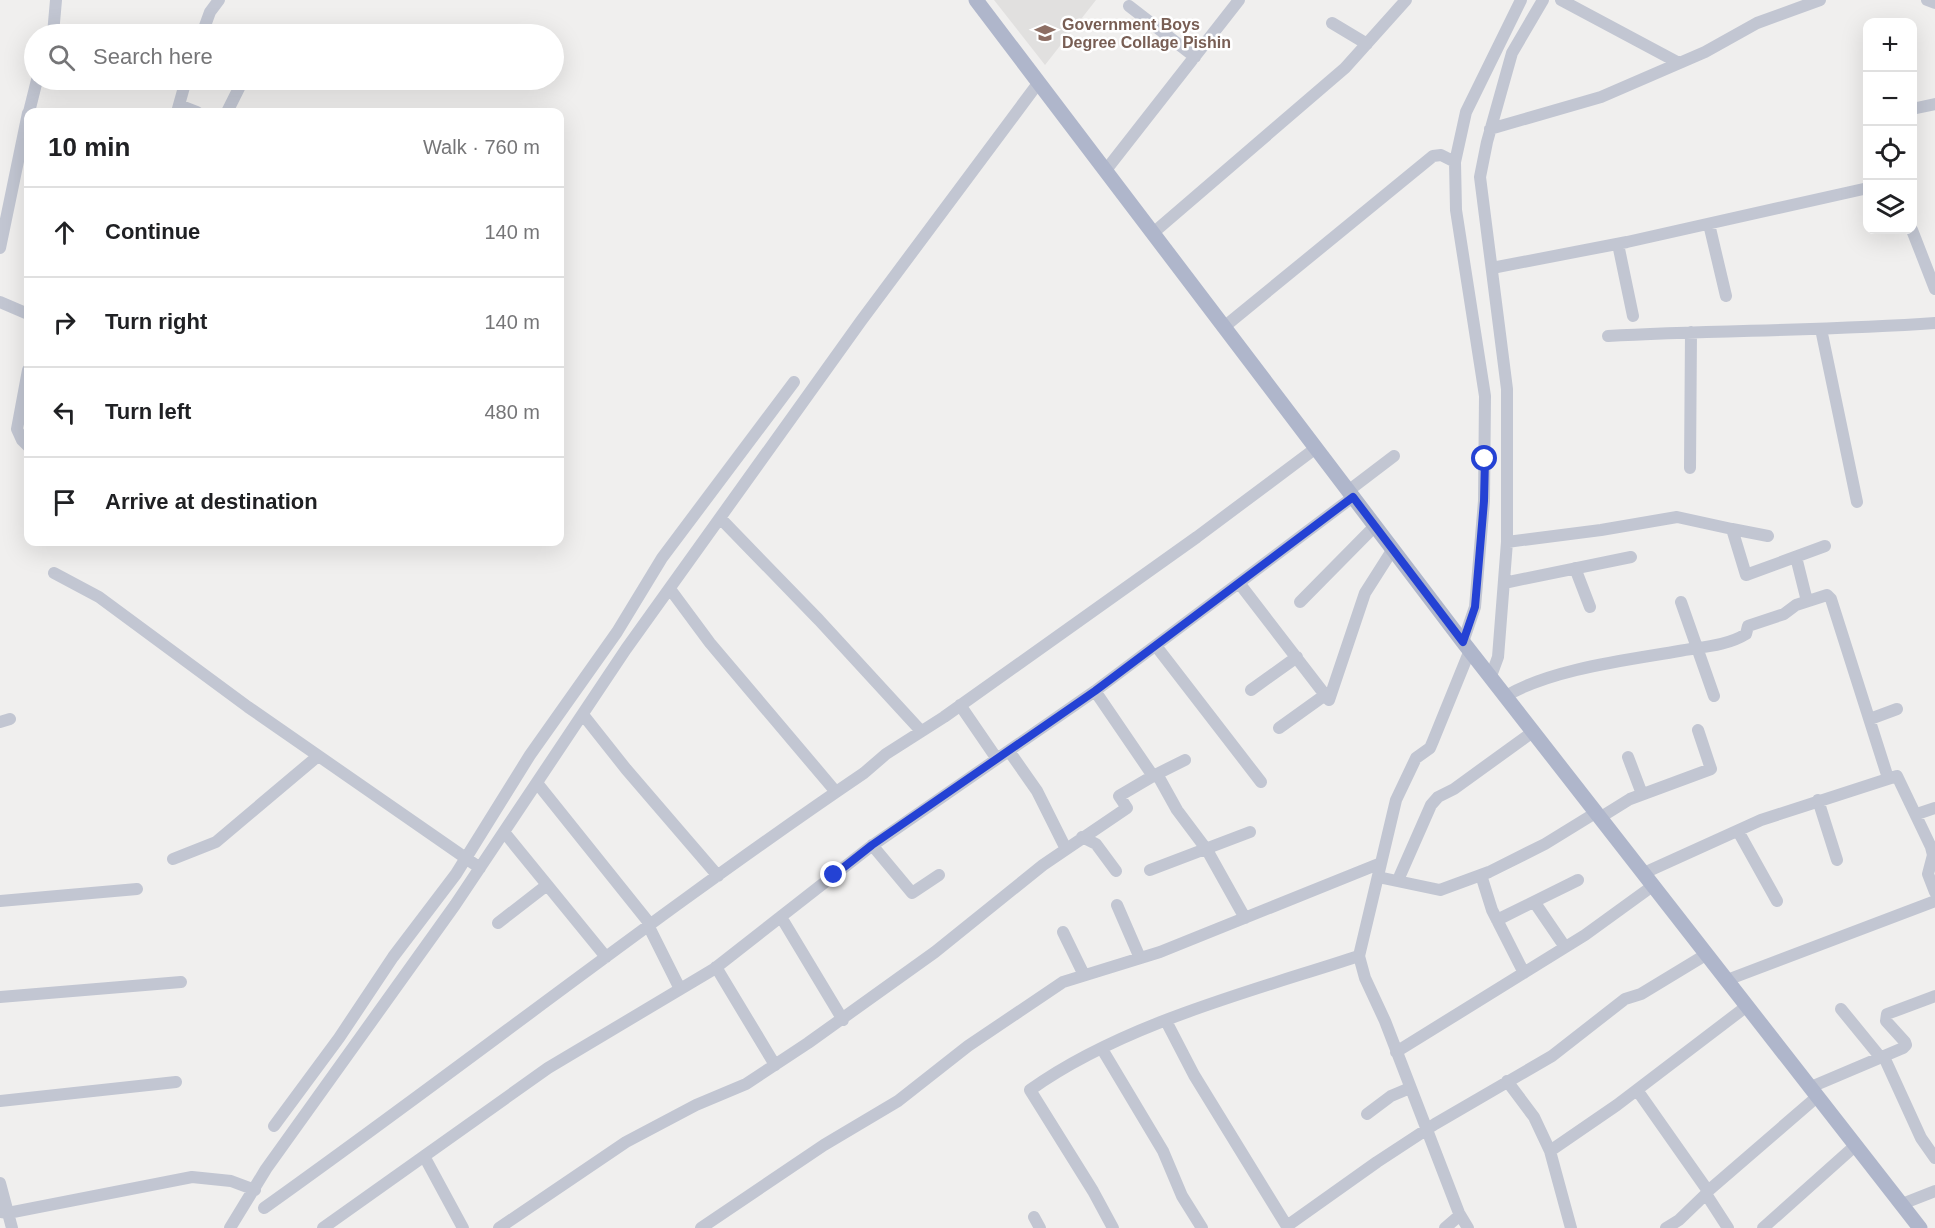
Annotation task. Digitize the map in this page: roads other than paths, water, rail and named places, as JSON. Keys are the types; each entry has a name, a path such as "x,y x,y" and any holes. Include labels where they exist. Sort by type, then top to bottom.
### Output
{"main road":[{"path":"976,0 1466,646 1920,1228"}],"street":[{"path":"54,24 56,0"},
{"path":"206,24 210,12 219,0"},
{"path":"1106,170 1239,0"},
{"path":"1153,233 1345,68 1406,0"},
{"path":"1387,879 1381,863 1399,791 1416,758 1433,741 1466,646 1475,607 1484,501 1485,396 1456,210 1455,162 1466,112 1521,0"},
{"path":"1491,676 1498,657 1508,542 1508,389 1480,177 1490,129 1512,53 1543,0"},
{"path":"1561,0 1582,9 1679,63"},
{"path":"1490,129 1601,97 1679,63 1756,23 1820,0"},
{"path":"1927,0 1935,3"},
{"path":"1129,6 1195,57"},
{"path":"1332,22 1367,44"},
{"path":"230,1228 266,1169 480,868 584,716 626,649 861,321 1039,82"},
{"path":"30,108 35,90"},
{"path":"178,108 183,90"},
{"path":"229,108 238,90"},
{"path":"1917,109 1935,104"},
{"path":"0,248 24,136"},
{"path":"1224,327 1433,156 1440,155 1455,162"},
{"path":"1492,268 1618,244 1863,189"},
{"path":"1709,224 1726,296"},
{"path":"1914,234 1935,289"},
{"path":"1618,244 1633,316"},
{"path":"0,302 24,312"},
{"path":"1608,336 1935,323"},
{"path":"1821,329 1857,502"},
{"path":"1690,468 1691,332"},
{"path":"274,1126 465,859 554,720 617,632 662,558 794,382"},
{"path":"24,391 17,429 24,443"},
{"path":"264,1208 443,1080 649,925 1197,537 1316,448"},
{"path":"323,1228 548,1068 716,967 872,845 1095,691 1156,646 1351,494 1394,456"},
{"path":"1508,542 1677,517 1768,536"},
{"path":"721,519 819,620 921,731"},
{"path":"1300,602 1376,526"},
{"path":"1732,529 1746,575 1825,546"},
{"path":"1239,583 1329,700 1365,593 1393,549"},
{"path":"1504,583 1631,557"},
{"path":"1796,557 1808,601"},
{"path":"1575,568 1590,607"},
{"path":"54,573 74,582 128,617 318,756 480,868"},
{"path":"670,589 710,643 836,792"},
{"path":"1506,696 1524,685 1616,662 1697,648 1743,637 1748,626 1784,614 1808,601 1827,595 1832,599 1888,778"},
{"path":"1681,602 1714,696"},
{"path":"1156,646 1261,782"},
{"path":"1251,690 1297,657"},
{"path":"1095,691 1207,850 1245,918"},
{"path":"1279,728 1325,695"},
{"path":"960,705 997,759"},
{"path":"1870,718 1897,709"},
{"path":"584,716 626,769 718,876"},
{"path":"1387,879 1440,890 1482,875 1642,794 1711,769 1698,730"},
{"path":"1468,1228 1460,1215 1359,956 1387,879 1431,805 1438,797 1454,789 1534,731"},
{"path":"1009,751 1037,791 1066,849"},
{"path":"173,859 202,850 216,842 318,756"},
{"path":"1628,757 1642,794"},
{"path":"499,1228 626,1142 696,1105 746,1084 843,1020 935,952 1082,837 1127,808 1119,795 1185,760"},
{"path":"1396,1052 1565,947 1649,879 1738,831 1818,800 1888,778 1898,776 1901,778 1917,814 1933,855 1928,870 1935,892"},
{"path":"537,783 649,925 680,989"},
{"path":"1818,800 1837,860"},
{"path":"1917,814 1935,808"},
{"path":"1738,831 1777,901"},
{"path":"504,832 606,957"},
{"path":"1150,870 1250,832"},
{"path":"1082,837 1096,844 1116,871"},
{"path":"872,845 912,893 939,875"},
{"path":"701,1228 824,1145 898,1101 928,1076 1029,1003 1063,982 1140,958 1381,863"},
{"path":"1482,875 1497,920 1524,973"},
{"path":"1497,920 1578,880"},
{"path":"498,923 547,885"},
{"path":"0,901 137,889"},
{"path":"1727,980 1935,901"},
{"path":"1535,903 1565,947"},
{"path":"1117,905 1140,958"},
{"path":"781,917 843,1020"},
{"path":"1063,932 1084,975"},
{"path":"1166,1021 1182,1055 1288,1227 1377,1162 1426,1130 1552,1056 1625,999 1641,994 1707,954"},
{"path":"1113,1228 1093,1191 1030,1090 1055,1072 1166,1021 1359,956"},
{"path":"716,967 775,1065"},
{"path":"0,997 181,982"},
{"path":"1666,1228 1678,1220 1814,1092 1906,1045 1886,1022 1887,1014 1935,996"},
{"path":"1550,1150 1637,1090 1747,1006"},
{"path":"1841,1009 1882,1057 1921,1137 1935,1158"},
{"path":"1102,1049 1163,1151 1182,1196 1202,1228"},
{"path":"1507,1081 1534,1116 1550,1150 1571,1228"},
{"path":"0,1101 176,1082"},
{"path":"1367,1114 1391,1096 1410,1089"},
{"path":"1637,1090 1707,1192 1728,1228"},
{"path":"1763,1228 1856,1145"},
{"path":"424,1156 463,1228"},
{"path":"4,1212 192,1176 231,1181 255,1190"},
{"path":"0,1184 4,1212 12,1228"},
{"path":"1902,1204 1935,1191"},
{"path":"1445,1228 1460,1215"}],"place":[{"name":"Government Boys Degree Collage Pishin","path":"1045,33"}]}
